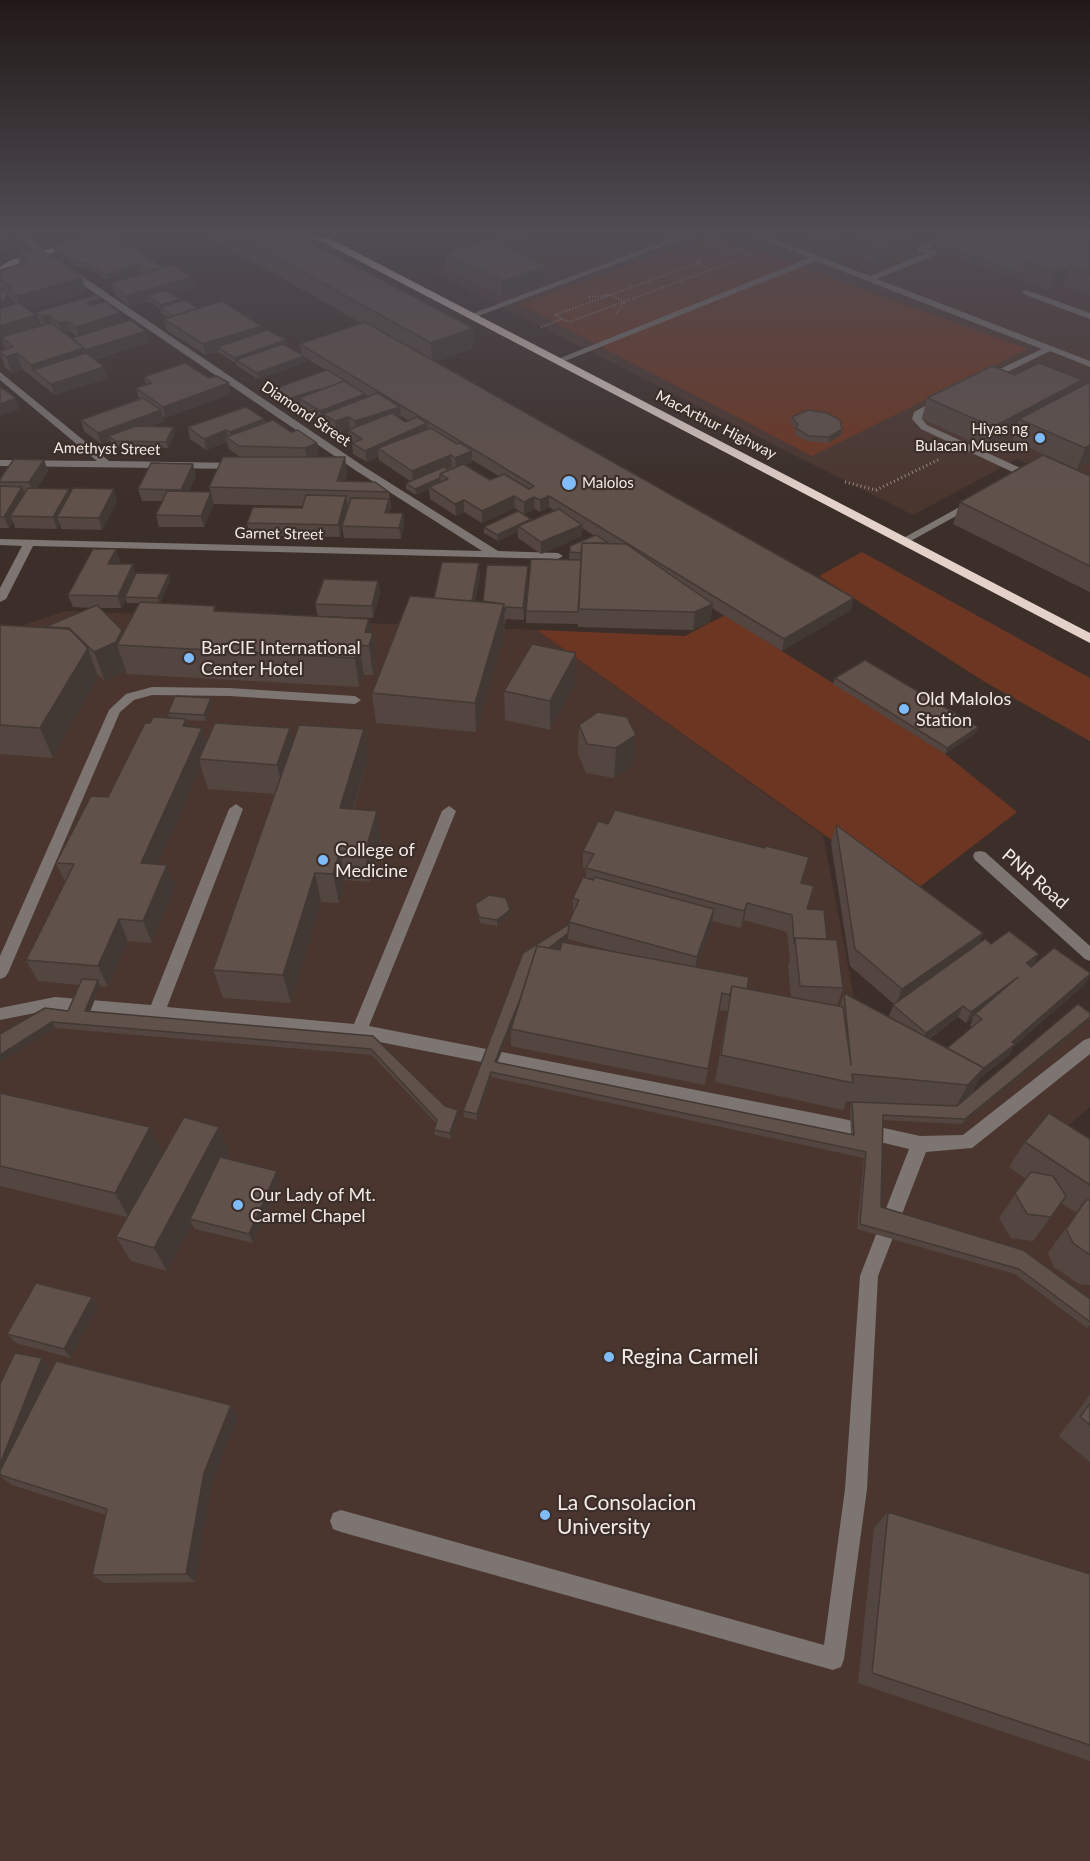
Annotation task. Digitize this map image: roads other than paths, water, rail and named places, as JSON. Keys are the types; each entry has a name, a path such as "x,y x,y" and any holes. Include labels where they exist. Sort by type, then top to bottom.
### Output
{"highway":[{"name":"MacArthur Highway","path":"479,321 1090,639"}],"street":[{"name":"Diamond Street","path":"142,321 358,468 495,554"},
{"path":"557,361 659,321"},
{"path":"980,321 1090,364"},
{"path":"980,382 1026,364 1050,348"},
{"path":"0,375 106,464"},
{"path":"950,397 919,412 917,419 924,427 1024,474"},
{"name":"Amethyst Street","path":"0,463 255,466"},
{"path":"336,467 358,468"},
{"path":"903,541 984,496"},
{"name":"Garnet Street","path":"0,542 558,556"},
{"path":"0,599 29,543"},
{"path":"0,973 115,710 130,697 152,691 229,692 355,700"},
{"path":"157,1011 236,809"},
{"path":"359,1031 449,811"},
{"name":"PNR Road","path":"980,856 1090,955"},
{"path":"0,1014 55,1003 359,1031 827,1122 920,1144 966,1143 1090,1045"},
{"path":"341,1521 833,1659 856,1489 869,1276 920,1144"}],"place":[{"name":"Hiyas ng Bulacan Museum","path":"1040,438"},
{"name":"Malolos","path":"569,483"},
{"name":"BarCIE International Center Hotel","path":"189,658"},
{"name":"Old Malolos Station","path":"904,709"},
{"name":"College of Medicine","path":"323,860"},
{"name":"Our Lady of Mt. Carmel Chapel","path":"238,1205"},
{"name":"Regina Carmeli","path":"609,1357"},
{"name":"La Consolacion University","path":"545,1515"}]}
